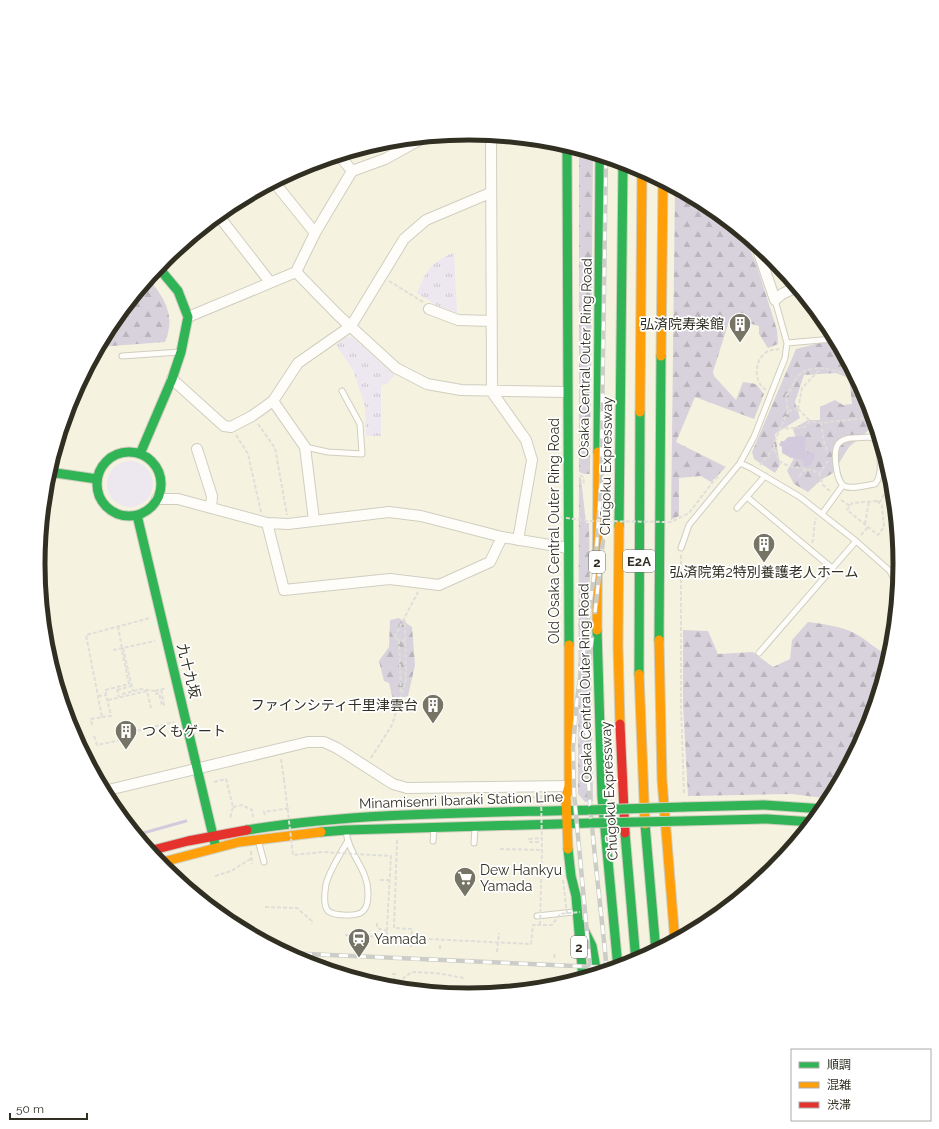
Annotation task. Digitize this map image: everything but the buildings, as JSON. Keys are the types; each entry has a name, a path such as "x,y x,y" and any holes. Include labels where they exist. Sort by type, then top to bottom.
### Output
{"main road":[{"name":"Old Osaka Central Outer Ring Road","path":"567,151 570,786 566,797 568,824 567,836 571,876 578,913 583,974"},
{"name":"Osaka Central Outer Ring Road","path":"600,161 597,646 602,797 617,962"},
{"name":"Chūgoku Expressway","path":"623,169 618,639 619,723 628,884 635,955"},
{"name":"E2A","path":"642,177 638,646 643,799 655,946"},
{"path":"663,187 659,563 660,722 662,797 668,881 674,936"},
{"path":"140,454 172,379 181,352 188,317 178,291 162,272"},
{"path":"130,452 140,454 149,459 156,467 160,483 157,498 152,506 137,515 127,516 117,514 108,508 101,500 97,479 104,463 111,457 120,453 130,452"},
{"path":"55,473 97,479"},
{"name":"九十九坂","path":"137,515 216,847"},
{"name":"Minamisenri Ibaraki Station Line","path":"155,850 213,835 273,825 345,818 591,810 684,803 764,805 816,808"},
{"name":"Minamisenri Ibaraki Station Line","path":"166,861 216,847 258,839 346,830 568,824 592,822 767,819 807,822"},
{"name":"Old Osaka Central Outer Ring Road","path":"578,913 582,926 592,946 596,969"}],"street":[{"path":"491,141 492,392 526,440 532,460 518,540"},
{"path":"188,317 296,272 315,233 352,171 386,159 412,144"},
{"path":"343,160 352,171"},
{"path":"277,186 315,233"},
{"path":"172,379 224,426 231,427 252,416 273,401 298,363 351,326 404,239 426,220 490,193"},
{"path":"222,220 270,282"},
{"path":"759,254 775,300 782,294 792,289"},
{"path":"296,272 396,368 427,384 460,390 492,392 567,392"},
{"path":"429,309 458,320 491,321"},
{"path":"273,401 305,447 314,520"},
{"path":"198,450 212,496 211,508"},
{"path":"157,498 178,499 267,523 288,524 389,512 421,516 502,537 568,548"},
{"path":"267,523 284,590 390,579 439,585 490,562 502,537"},
{"path":"110,789 308,742 324,742 337,748 393,784 407,788 570,786"}],"lane":[{"path":"681,548 689,525 740,463 754,437 785,358 787,346 775,300"},
{"path":"787,346 828,338"},
{"path":"122,356 181,352"},
{"path":"305,447 328,452 362,454 360,424 342,391"},
{"path":"875,439 869,437 846,439 838,443 835,452 838,480 843,485 850,487 875,484 879,479 880,467 878,450"},
{"path":"740,463 765,476 800,498 856,541 890,571 894,578"},
{"path":"737,508 765,476"},
{"path":"820,513 836,496 843,485"},
{"path":"747,497 832,568"},
{"path":"759,653 856,541"},
{"path":"345,818 347,842 358,860 368,882 366,907 363,912 357,914 331,913 325,903 327,882 347,842"},
{"path":"474,843 475,827"},
{"path":"433,841 434,828"},
{"path":"258,839 264,862"},
{"path":"537,916 578,913"}],"path":[{"path":"381,276 426,304 429,309"},
{"path":"771,392 764,389 758,382 756,375 759,362 762,355 768,351 787,346"},
{"path":"846,374 828,368 814,368 801,372 786,396 788,411 774,443 774,448 779,461 788,466 813,470 819,474 823,486 850,506"},
{"path":"798,409 802,388 820,369"},
{"path":"798,409 810,421 821,423 866,418 846,374 847,371"},
{"path":"788,411 798,409"},
{"path":"252,416 275,448 287,516"},
{"path":"780,430 805,427 810,421"},
{"path":"819,474 829,457 824,442 821,423"},
{"path":"231,427 248,454 262,513"},
{"path":"756,471 774,448"},
{"path":"799,476 806,469"},
{"path":"560,517 587,521 671,522 689,513 720,476"},
{"path":"879,503 887,490"},
{"path":"877,501 882,505 884,527 878,535 847,510 852,503 869,502 877,501"},
{"path":"865,525 869,502"},
{"path":"810,550 814,537 814,524 820,513"},
{"path":"856,541 868,527"},
{"path":"681,548 681,704 684,803"},
{"path":"406,641 394,638 405,620 422,583"},
{"path":"102,717 86,634 151,618"},
{"path":"366,767 392,725 406,680 405,620"},
{"path":"118,626 133,691"},
{"path":"113,650 123,649 156,640"},
{"path":"399,640 399,664 402,694"},
{"path":"117,688 129,684 123,649"},
{"path":"399,664 406,664"},
{"path":"400,674 406,674"},
{"path":"92,725 89,719 111,716 109,699 105,690 131,686"},
{"path":"155,691 168,687"},
{"path":"117,688 119,697"},
{"path":"122,694 141,689 155,691 156,694 159,693 162,705 164,705 161,689"},
{"path":"109,699 148,691 151,708"},
{"path":"97,697 107,695"},
{"path":"120,740 118,735 176,721"},
{"path":"94,736 97,745 126,739"},
{"path":"281,756 293,855 323,852 391,856 387,936"},
{"path":"214,782 226,779 233,807 230,818"},
{"path":"538,925 542,838 541,793"},
{"path":"233,807 242,805 252,810 254,818"},
{"path":"265,816 264,812 267,811 291,808"},
{"path":"539,842 530,842 529,839 542,838"},
{"path":"397,839 394,928 412,929 411,947"},
{"path":"250,848 252,864"},
{"path":"500,849 541,850"},
{"path":"215,876 231,871 252,858"},
{"path":"174,866 175,871"},
{"path":"380,880 392,880"},
{"path":"563,880 567,914"},
{"path":"265,907 297,908 312,921 312,924"},
{"path":"345,934 531,944 533,925 552,925 560,914 578,913"},
{"path":"377,923 377,928 387,931"},
{"path":"497,952 499,933"},
{"path":"356,943 365,935"},
{"path":"554,954 555,958"},
{"path":"387,981 399,981 412,972 436,973 464,978"},
{"path":"354,973 363,973"},
{"path":"392,974 395,974 394,981"}],"green space":[{"path":"579,154 593,159 590,474 579,472"},
{"path":"675,193 728,228 748,244 757,266 777,330 778,344 768,348 759,334 759,326 730,318 713,372 714,376 736,400 743,382 756,384 764,394 754,419 695,397 676,442 726,467 711,482 701,476 679,478 679,516 671,520"},
{"path":"454,252 457,313 436,305 417,293 430,268"},
{"path":"152,283 164,301 169,316 168,333 165,342 106,347 133,306"},
{"path":"346,337 352,337 395,375 387,384 381,385 381,436 366,436 365,407 353,370 336,345"},
{"path":"829,340 837,352 862,402 871,428 849,447 833,473 821,480 808,492 794,484 787,471 799,449 793,429 808,420 820,420 820,407 835,400 843,405 852,404 849,378 836,373 804,375 795,402 800,418 775,434 780,465 775,473 754,459 752,452 796,349"},
{"path":"130,461 143,465 149,471 153,484 149,497 143,503 130,507 117,503 111,497 107,484 111,471 117,465"},
{"path":"579,477 581,478 586,523 589,523 593,801 585,802 578,794"},
{"path":"399,618 412,627 415,665 408,696 393,700 389,683 384,681 379,661 389,647 390,620"},
{"path":"808,622 849,631 885,653 880,674 877,684 872,691 858,736 837,777 823,798 792,794 688,796 683,705 683,630 708,631 718,654 753,652 773,667 790,659 792,640"}],"shaded area":[{"path":"801,436 806,438 805,450 807,453 812,452 815,455 813,462 808,467 804,466 803,460 791,458 782,453 782,447 779,445 781,441 784,441 788,437"}],"waterway":[{"path":"141,833 186,821"}],"railway":[{"path":"591,971 574,793 573,747 577,700 595,568 601,485 606,163"},
{"path":"595,612 603,541"},
{"path":"592,638 588,680 588,763 590,805 606,966"},
{"path":"300,954 602,967"}],"traffic: fast":[{"path":"567,151 569,645"},
{"path":"598,452 600,161"},
{"path":"619,526 623,169"},
{"path":"140,454 172,379 181,352 188,317 178,291 162,272"},
{"path":"659,640 661,356"},
{"path":"639,674 640,412"},
{"path":"129,452 147,458 155,466 161,484 155,502 147,510 129,516 111,510 103,502 97,484 103,466 111,458 129,452"},
{"path":"55,473 97,479"},
{"path":"137,515 215,844"},
{"path":"597,630 602,797 617,962"},
{"path":"684,807 764,805 816,808"},
{"path":"591,810 684,807"},
{"path":"247,830 332,820 419,814 591,810"},
{"path":"685,821 767,819 807,822"},
{"path":"592,823 685,821"},
{"path":"321,832 592,823"},
{"path":"645,824 655,946"},
{"path":"625,833 635,955"},
{"path":"568,849 571,876 576,896 583,974"},
{"path":"581,924 592,946 596,969"}],"traffic: slow":[{"path":"640,412 642,177"},
{"path":"661,356 663,187"},
{"path":"597,630 598,452"},
{"path":"619,526 618,646 620,724"},
{"path":"659,640 662,780 675,936"},
{"path":"568,849 566,797 569,786 569,645"},
{"path":"639,674 645,824"},
{"path":"166,861 239,842 321,832"}],"traffic: jam":[{"path":"620,724 625,833"},
{"path":"155,849 188,841 247,830"}],"place":[{"name":"弘済院寿楽館","path":"740,344"},
{"name":"弘済院第2特別養護老人ホーム","path":"764,564"},
{"name":"ファインシティ千里津雲台","path":"433,724"},
{"name":"つくもゲート","path":"126,750"},
{"name":"Dew Hankyu Yamada","path":"465,898"},
{"name":"Yamada","path":"359,958"}]}
